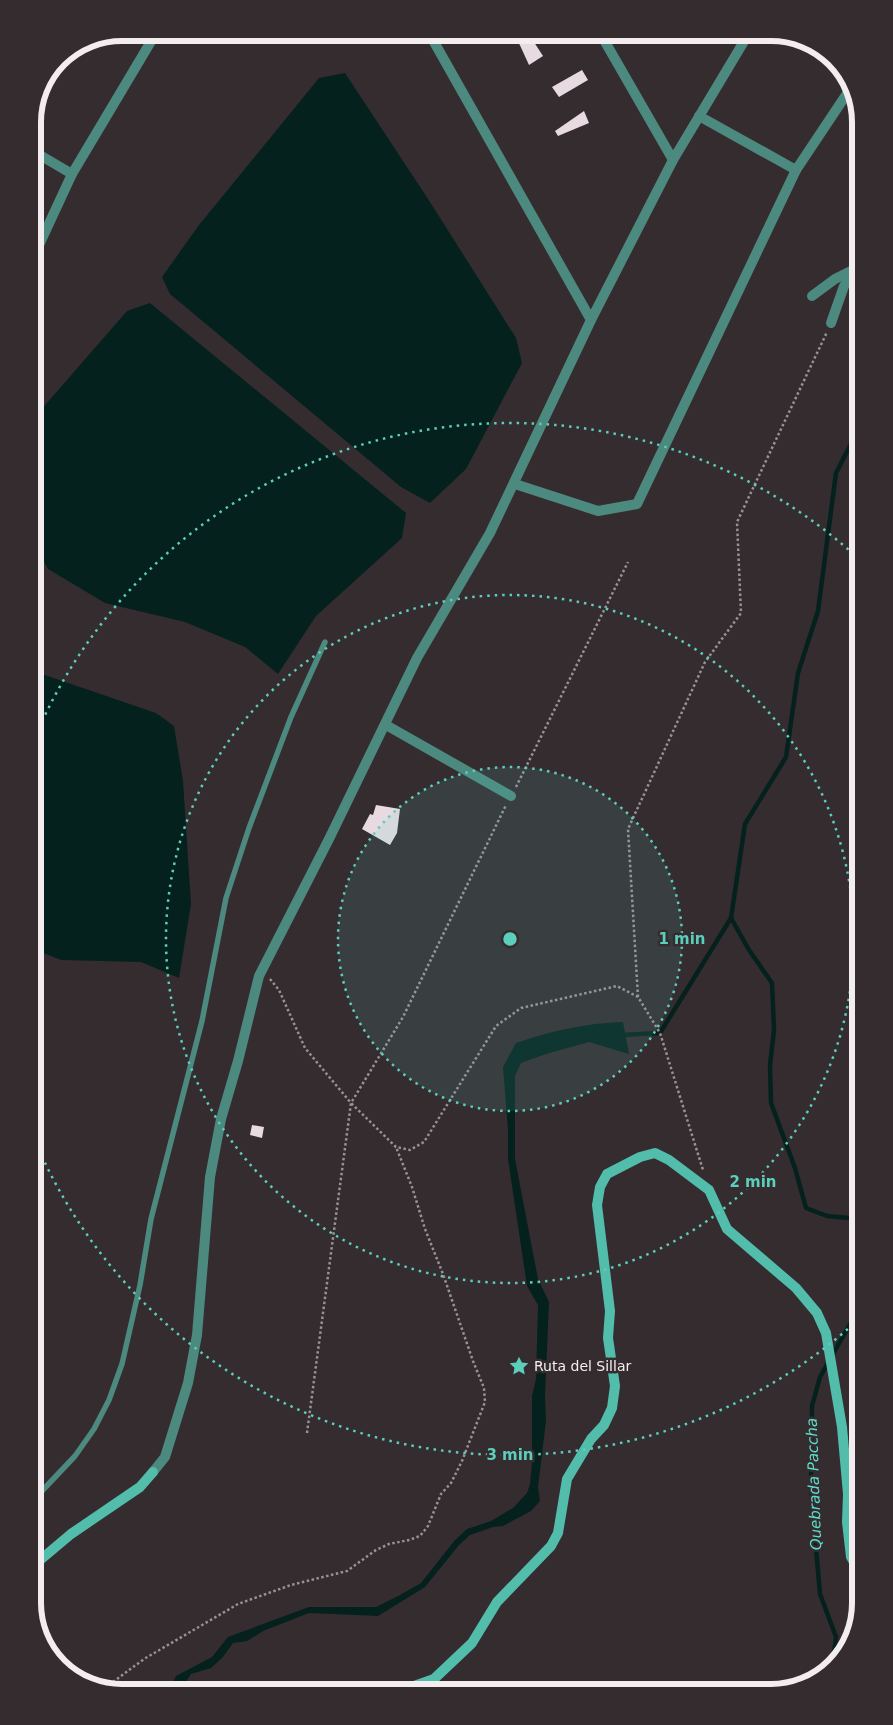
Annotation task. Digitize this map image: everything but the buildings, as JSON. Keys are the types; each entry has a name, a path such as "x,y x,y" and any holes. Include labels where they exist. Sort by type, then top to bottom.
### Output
{"street":[{"path":"41,244 72,174 151,41"},
{"path":"434,41 591,320"},
{"path":"605,41 673,160"},
{"path":"41,1559 72,1534 140,1487 165,1457 188,1383 197,1335 210,1177 221,1118 238,1061 259,976 386,725 417,658 490,532 591,320 673,160 744,41"},
{"path":"514,484 598,511 637,504 796,170 847,94"},
{"path":"699,116 796,170"},
{"path":"41,156 72,174"},
{"path":"812,296 835,279 852,270"},
{"path":"831,323 844,286 852,276"},
{"path":"386,725 511,796"},
{"path":"420,1684 434,1679 472,1643 497,1602 551,1546 558,1534 567,1479 591,1439 604,1425 612,1408 615,1386 608,1338 610,1311 597,1205 600,1187 607,1174 640,1157 655,1153 669,1160 709,1190 727,1229 796,1288 816,1313 826,1333 842,1426 848,1494 847,1522 852,1559"}],"lane":[{"path":"41,1492 75,1456 94,1428 109,1400 122,1364 140,1285 151,1218 202,1021 226,898 249,828 291,717 325,642"}],"path":[{"path":"709,1190 660,1033 638,997 628,829 705,662 741,613 737,522 831,323"},
{"path":"307,1433 351,1103 403,1016 628,562"},
{"path":"112,1683 144,1660 238,1604 291,1585 347,1571 376,1550 389,1544 420,1536 428,1526 441,1494 450,1483 466,1454 485,1402 484,1388 473,1362 443,1274 424,1229 412,1187 396,1147 351,1103 305,1048 279,990 271,979 259,976"},
{"path":"396,1147 410,1150 424,1142 496,1026 521,1008 617,986 638,997"}],"shaded area":[{"path":"345,73 516,338 522,363 466,469 430,503 401,487 170,294 162,277 199,225 319,78"},
{"path":"150,303 406,513 402,538 316,616 278,674 245,647 185,622 105,603 48,569 41,556 41,410 127,311"},
{"path":"41,674 156,713 174,726 183,781 191,904 179,978 141,962 61,960 41,952"},
{"path":"41,1001 43,1002 44,1044 41,1048"},
{"path":"623,1022 629,1054 589,1042 521,1063 515,1076 515,1159 538,1279 549,1302 545,1396 546,1421 538,1487 540,1501 531,1511 503,1526 493,1527 470,1535 459,1545 425,1587 378,1616 309,1613 263,1631 247,1641 233,1643 223,1657 211,1668 191,1674 184,1684 172,1684 176,1676 212,1657 228,1637 309,1607 376,1607 400,1595 421,1583 455,1540 467,1529 491,1521 513,1508 527,1493 532,1463 532,1396 536,1379 538,1305 527,1286 508,1159 508,1130 503,1067 516,1043 569,1028"}],"waterway":[{"path":"621,1035 660,1033 731,918 745,824 786,757 798,673 818,611 836,473 852,442"},
{"name":"Quebrada Paccha","path":"731,918 749,950 772,983 774,1030 770,1065 771,1103 795,1168 806,1208 827,1216 852,1218"},
{"name":"Quebrada Paccha","path":"834,1653 836,1637 820,1594 811,1490 812,1406 820,1377 852,1322"}],"place":[{"name":"Ruta del Sillar","path":"519,1366"}]}
